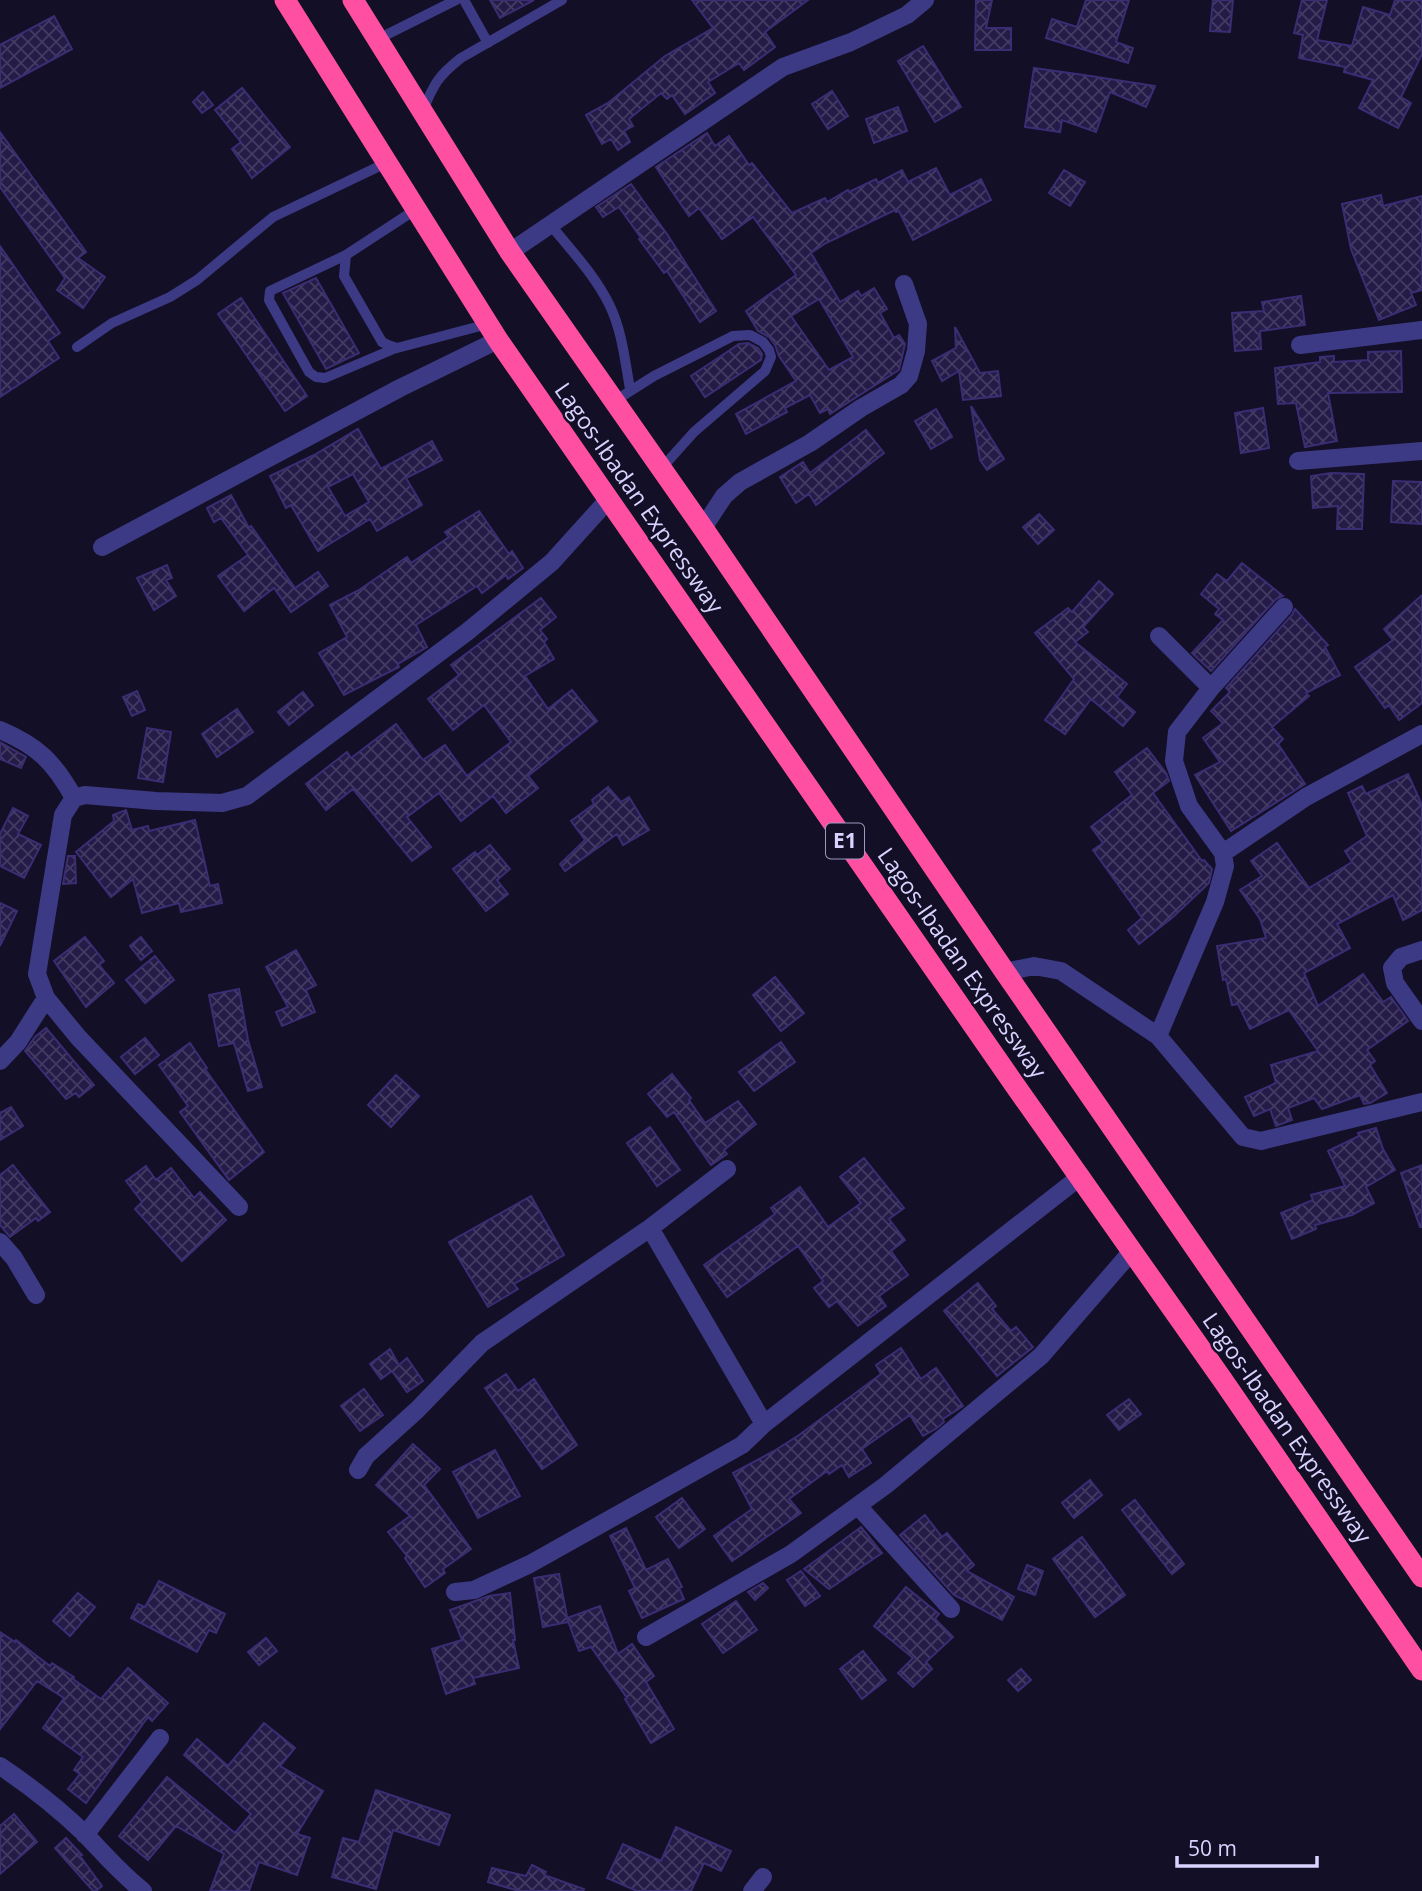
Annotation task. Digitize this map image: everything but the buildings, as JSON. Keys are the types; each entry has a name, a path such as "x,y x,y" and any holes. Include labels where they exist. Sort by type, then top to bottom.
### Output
{"highway":[{"name":"Lagos-Ibadan Expressway","path":"285,0 493,332 1422,1670"},
{"name":"Lagos-Ibadan Expressway","path":"353,0 510,251 622,396 660,470 703,528 1422,1577"}],"street":[{"path":"510,251 783,67 851,42 908,15 925,0"},
{"path":"703,528 724,496 740,482 810,443 901,385 909,376 916,351 918,324 904,284"},
{"path":"1300,345 1422,330"},
{"path":"102,547 400,388 493,332"},
{"path":"1298,461 1422,451"},
{"path":"239,1207 78,1037 46,998 37,974 63,815 74,798 85,795 222,803 247,796 345,725 531,580 552,562 608,500"},
{"path":"1158,1036 1215,902 1225,866 1223,853 1189,806 1174,761 1177,732 1211,688 1284,607"},
{"path":"1159,636 1211,688"},
{"path":"0,730 18,737 38,751 57,769 74,798"},
{"path":"1223,853 1306,797 1422,734"},
{"path":"1422,950 1401,957 1392,968 1395,983 1422,1021"},
{"path":"1005,972 1034,966 1061,971 1158,1036 1244,1137 1261,1141 1422,1102"},
{"path":"0,1061 18,1042 46,998"},
{"path":"358,1470 366,1456 417,1410 482,1343 650,1228 727,1169"},
{"path":"454,1592 474,1590 530,1564 742,1445 764,1424 1081,1177"},
{"path":"650,1228 764,1424"},
{"path":"0,1242 14,1258 36,1295"},
{"path":"646,1637 791,1554 886,1485 1041,1356 1132,1251"},
{"path":"858,1506 951,1609"},
{"path":"85,1835 160,1738"},
{"path":"0,1766 43,1798 85,1835 120,1873 143,1891"}],"lane":[{"path":"376,40 441,3 456,0"},
{"path":"464,0 488,43"},
{"path":"422,113 435,81 447,69 562,0"},
{"path":"76,347 113,323 170,297 197,279 273,217 386,163"},
{"path":"415,210 346,255 270,291 269,300 309,372 316,377 325,378 397,348 493,332"},
{"path":"550,223 589,271 609,305 621,341 622,396 733,336 750,335 763,342 769,350 771,357 765,371 694,432 660,470"},
{"path":"346,255 344,276 382,342 397,348"}]}
